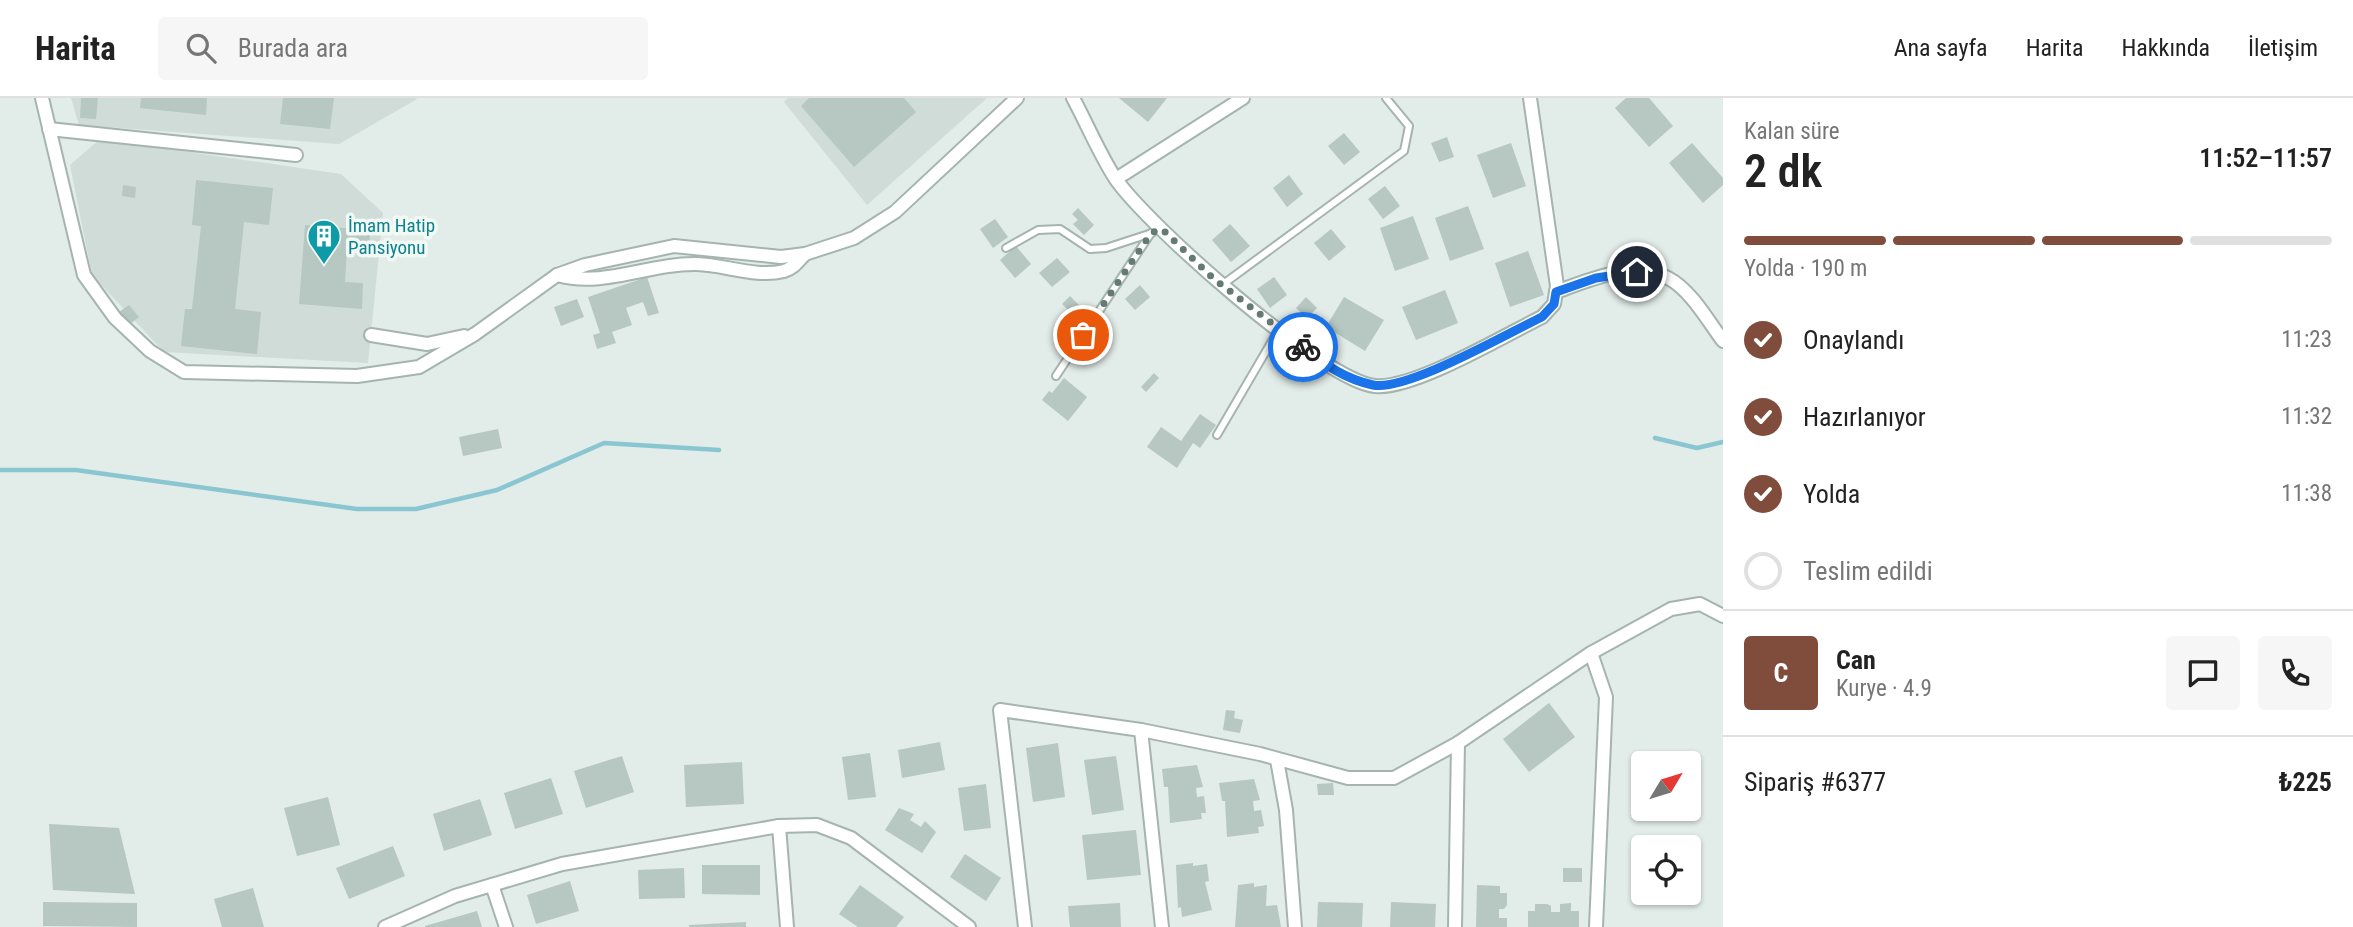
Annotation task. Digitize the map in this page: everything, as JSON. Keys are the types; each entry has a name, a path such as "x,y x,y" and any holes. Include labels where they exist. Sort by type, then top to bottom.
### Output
{"street":[{"path":"42,98 84,275 116,318 150,351 184,372 357,376 419,367 475,334 557,275 626,254 674,246 780,257 805,254 854,238 895,212 1017,98"},
{"path":"1073,98 1116,179 1157,231 1338,374 1376,386 1413,379 1542,317 1554,304 1556,292 1530,98"},
{"path":"1116,179 1243,98"},
{"path":"49,130 296,155"},
{"path":"557,275 577,280 698,264 739,271 782,271 792,268 805,254"},
{"path":"1556,292 1614,273 1650,272 1668,278 1680,288 1723,341"},
{"path":"371,335 428,344 475,334"},
{"path":"1025,927 1000,710 1141,730 1348,778 1394,778 1458,743 1591,653 1671,609 1700,604 1723,616"},
{"path":"1591,653 1606,698 1596,927"},
{"path":"1141,730 1162,927"},
{"path":"1455,927 1458,743"},
{"path":"1277,760 1286,810 1295,927"},
{"path":"386,927 455,896 562,864 779,826 817,825 851,838 969,927"},
{"path":"779,826 787,927"},
{"path":"492,885 506,927"}],"lane":[{"path":"1222,285 1404,151 1409,126 1386,98"},
{"path":"1006,247 1038,230 1060,229 1090,249 1106,248 1157,231"},
{"path":"1056,376 1157,231"},
{"path":"1217,435 1279,329"}],"shaded area":[{"path":"71,98 417,99 339,144 79,125"},
{"path":"788,98 987,98 867,205 784,102"},
{"path":"100,139 341,174 383,213 368,363 164,352 92,275 70,165"}],"building":[{"path":"81,98 98,98 96,119 80,118"},
{"path":"141,98 207,98 206,115 140,108"},
{"path":"283,98 334,98 330,129 280,124"},
{"path":"809,98 904,98 916,112 854,167 801,106"},
{"path":"1119,98 1167,98 1148,122"},
{"path":"1626,98 1649,98 1673,126 1649,147 1615,108"},
{"path":"1344,133 1360,152 1344,165 1328,146"},
{"path":"1447,137 1454,157 1439,162 1431,143"},
{"path":"1511,143 1526,186 1493,198 1477,155"},
{"path":"1692,143 1723,178 1723,185 1703,203 1669,163"},
{"path":"1289,175 1303,194 1287,207 1273,188"},
{"path":"196,180 273,188 269,225 244,222 235,309 261,312 257,354 181,346 185,309 192,309 201,226 192,225"},
{"path":"123,185 136,187 135,198 122,196"},
{"path":"1385,186 1400,206 1383,219 1368,199"},
{"path":"1468,206 1484,249 1450,261 1435,218"},
{"path":"1078,208 1094,225 1084,235 1073,224 1078,220 1072,214"},
{"path":"1413,216 1429,259 1395,271 1380,228"},
{"path":"995,219 1008,237 993,248 980,229"},
{"path":"1230,224 1250,246 1231,262 1212,240"},
{"name":"İmam Hatip Pansiyonu","path":"305,225 370,230 369,251 347,249 345,282 363,283 362,309 299,304"},
{"path":"1331,229 1346,247 1329,261 1314,243"},
{"path":"1016,246 1031,264 1015,278 1000,260"},
{"path":"1528,251 1544,295 1510,307 1495,263"},
{"path":"1057,258 1070,272 1052,287 1039,273"},
{"path":"647,277 659,313 648,316 643,302 626,308 632,325 612,332 616,343 597,349 593,335 600,333 588,297"},
{"path":"1274,277 1287,295 1270,308 1257,289"},
{"path":"1140,285 1150,297 1135,310 1125,299"},
{"path":"1445,290 1458,323 1416,340 1402,307"},
{"path":"1070,296 1084,310 1076,318 1062,304"},
{"path":"1306,297 1317,308 1307,318 1296,308"},
{"path":"1344,297 1384,320 1365,351 1326,327"},
{"path":"577,299 584,317 561,326 554,307"},
{"path":"129,305 139,317 129,325 119,312"},
{"path":"1154,373 1159,378 1146,392 1141,387"},
{"path":"1064,378 1087,397 1068,421 1042,400 1049,391 1052,393"},
{"path":"1200,414 1216,425 1200,448 1193,443 1177,468 1147,447 1161,427 1181,441"},
{"path":"498,429 502,448 463,456 459,437"},
{"path":"1549,703 1575,737 1529,772 1503,739"},
{"path":"1226,710 1235,711 1234,718 1243,720 1240,733 1223,730"},
{"path":"940,742 945,770 902,778 898,750"},
{"path":"1058,743 1065,797 1033,802 1026,748"},
{"path":"870,753 876,797 848,800 842,757"},
{"path":"622,756 634,792 586,808 574,771"},
{"path":"1116,756 1124,810 1092,815 1084,760"},
{"path":"742,762 744,804 686,807 684,765"},
{"path":"1197,765 1203,787 1196,788 1197,797 1204,796 1206,813 1201,813 1202,819 1170,823 1168,787 1164,787 1162,769"},
{"path":"551,778 563,814 515,829 504,793"},
{"path":"1254,779 1260,800 1253,801 1254,811 1261,810 1264,826 1258,827 1259,833 1227,837 1225,801 1222,801 1219,783"},
{"path":"1333,783 1334,795 1318,795 1317,784"},
{"path":"986,784 991,828 964,831 958,788"},
{"path":"328,797 340,845 297,856 284,808"},
{"path":"480,799 492,835 444,851 433,814"},
{"path":"899,808 914,814 910,820 921,827 925,821 936,832 922,853 885,830"},
{"path":"49,824 119,828 135,894 53,890"},
{"path":"1136,830 1141,875 1087,880 1082,835"},
{"path":"393,846 405,876 349,899 336,868"},
{"path":"965,854 1001,878 986,901 950,877"},
{"path":"1193,863 1193,866 1207,864 1209,881 1205,882 1212,910 1182,917 1181,907 1178,908 1176,865"},
{"path":"702,865 760,865 760,895 702,894"},
{"path":"684,868 685,898 639,899 638,870"},
{"path":"1563,868 1582,868 1582,882 1563,882"},
{"path":"570,881 579,911 536,924 527,895"},
{"path":"1254,883 1254,887 1267,885 1266,906 1277,905 1281,927 1235,927 1238,885"},
{"path":"860,885 904,917 896,927 858,927 839,914"},
{"path":"1477,885 1500,886 1500,893 1507,893 1507,905 1504,909 1499,909 1499,918 1507,918 1507,927 1476,927"},
{"path":"253,888 264,927 222,927 214,899"},
{"path":"43,902 137,903 137,927 43,926"},
{"path":"1318,902 1363,903 1362,927 1317,927"},
{"path":"1391,902 1436,904 1435,927 1390,927"},
{"path":"1120,903 1121,927 1070,927 1068,906"},
{"path":"1571,903 1571,911 1579,911 1579,927 1528,927 1528,911 1535,911 1535,904 1547,904 1551,906 1551,912 1560,912 1560,904"},
{"path":"477,911 482,927 425,927 425,926"},
{"path":"746,922 746,927 689,927 689,925"}],"waterway":[{"path":"1655,438 1697,448 1723,442"},
{"path":"0,470 76,470 357,509 416,509 497,490 604,443 719,450"}],"way so far":[{"path":"1083,335 1151,233 1162,229 1214,279 1303,347"}],"place":[{"name":"İmam Hatip Pansiyonu","path":"324,266"}],"route":[{"path":"1303,347 1338,374 1376,386 1413,379 1542,317 1554,304 1556,292 1614,273 1637,272"}]}
